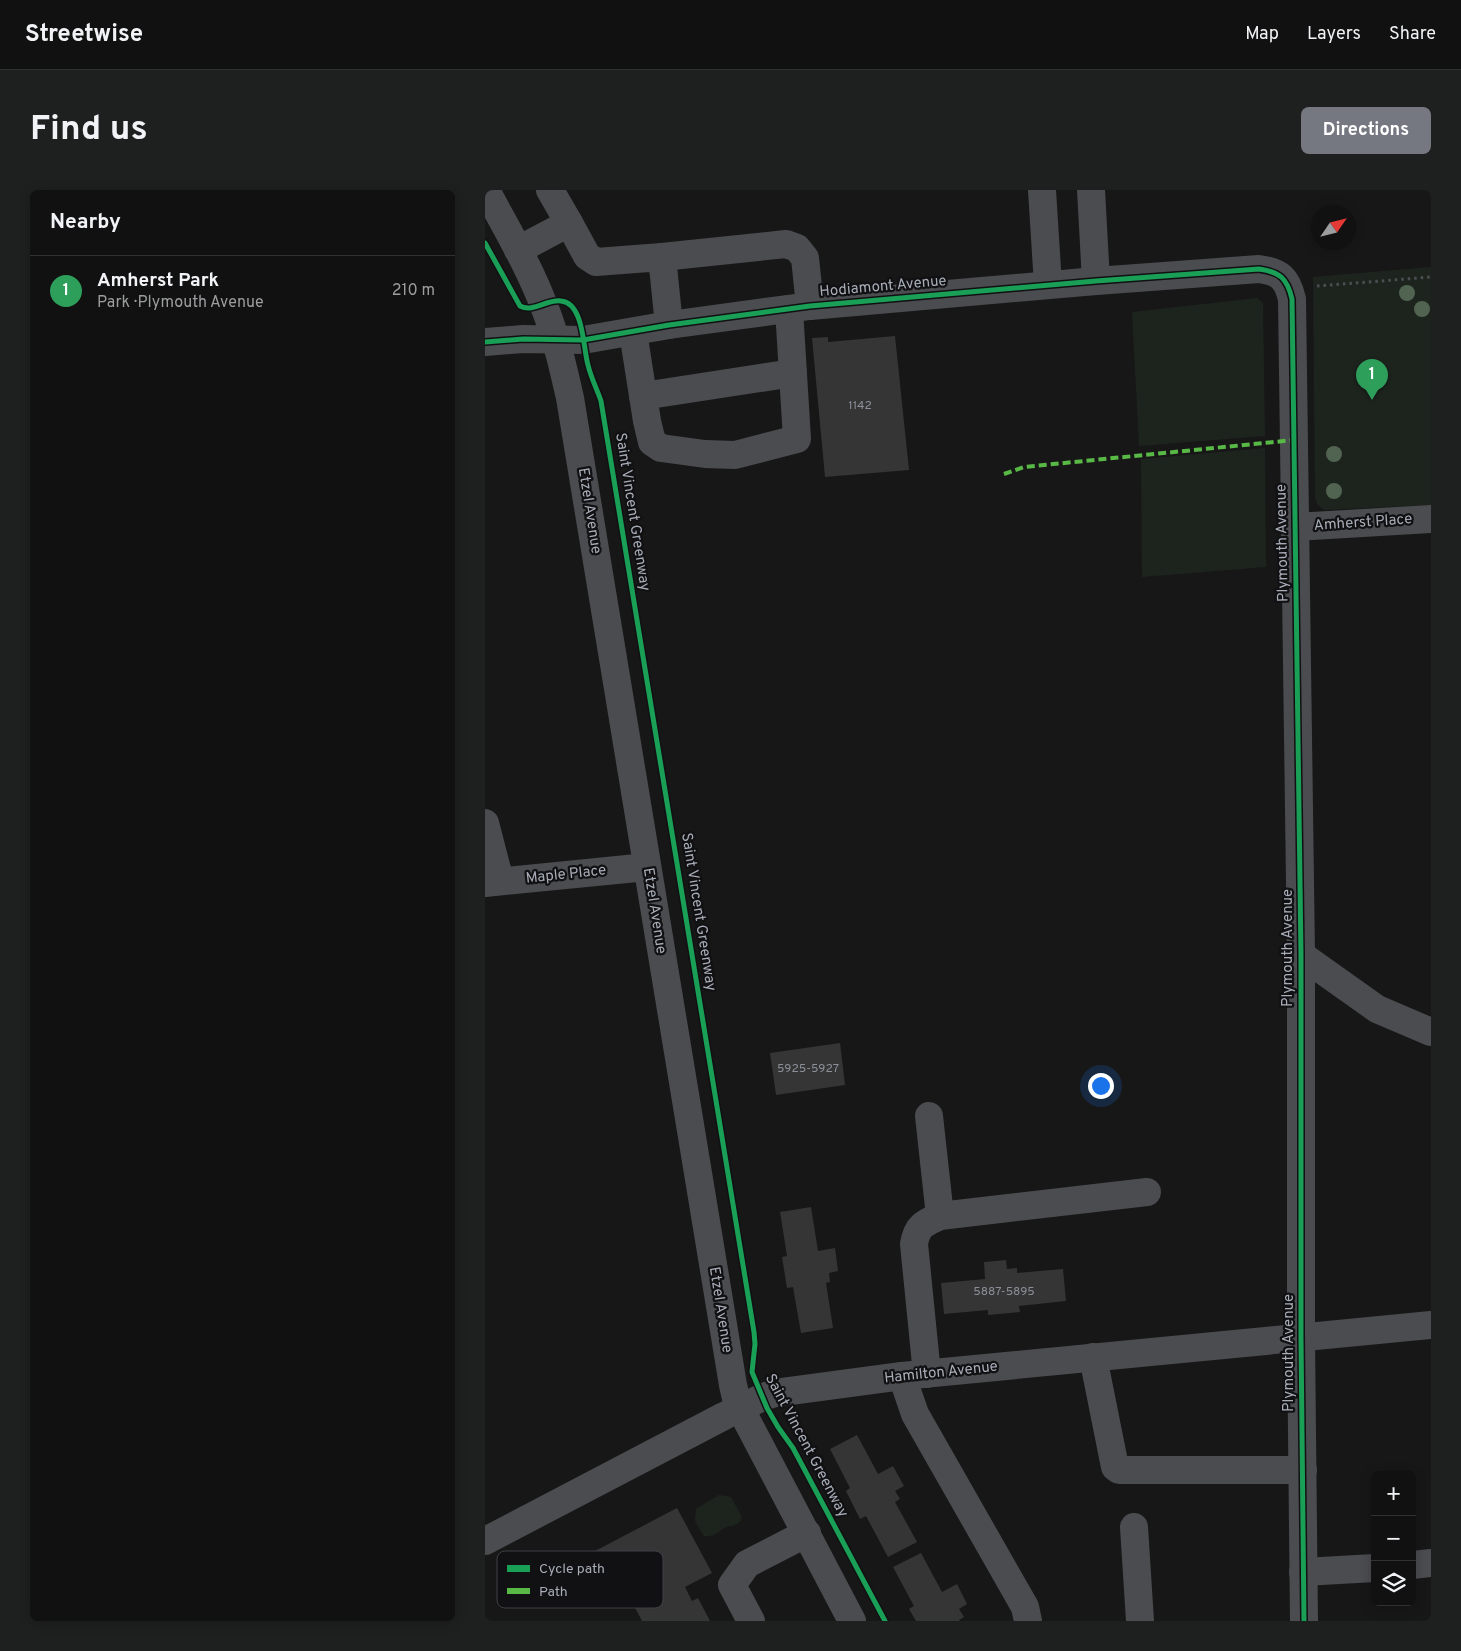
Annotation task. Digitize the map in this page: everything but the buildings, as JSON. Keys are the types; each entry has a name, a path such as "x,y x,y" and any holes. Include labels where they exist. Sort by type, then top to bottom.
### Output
{"street":[{"name":"Etzel Avenue","path":"486,190 544,304 556,340 570,398 733,1386 740,1408 852,1621"},
{"path":"550,190 587,256 596,262 786,244 797,248 805,258 793,373 797,440 735,455 705,454 661,448 652,442 633,332"},
{"path":"1042,190 1048,285"},
{"path":"1091,190 1096,281"},
{"path":"517,250 569,224"},
{"path":"662,257 669,325"},
{"name":"Hodiamont Avenue","path":"485,342 530,338 556,340 596,338 669,325 799,308 1096,281 1259,269 1273,271 1283,278"},
{"name":"Plymouth Avenue","path":"1283,278 1289,287 1292,299 1301,955 1301,1337 1304,1621"},
{"path":"643,396 793,373"},
{"name":"Amherst Place","path":"1295,527 1431,519"},
{"path":"485,823 493,882"},
{"name":"Maple Place","path":"493,882 647,867"},
{"path":"1301,955 1377,1010 1431,1032"},
{"path":"929,1116 940,1216"},
{"path":"1027,1621 1025,1607 915,1414 914,1244 916,1232 926,1222 940,1216 1147,1192"},
{"name":"Hamilton Avenue","path":"485,1541 740,1408 775,1393 914,1375 1431,1325"},
{"path":"1093,1357 1115,1467 1119,1470 1303,1470"},
{"path":"1134,1526 1140,1621"},
{"path":"751,1621 732,1585 747,1564 807,1533"},
{"path":"1416,1565 1431,1563"},
{"path":"1303,1572 1371,1568"}],"path":[{"path":"1317,286 1431,277"}],"shaded area":[{"path":"1431,267 1431,505 1324,510 1317,504 1315,497 1313,277"},
{"path":"1257,298 1263,303 1265,436 1139,446 1132,312"},
{"path":"1265,448 1266,567 1142,577 1141,459"},
{"path":"719,1495 731,1497 742,1517 740,1522 733,1526 724,1528 716,1534 704,1536 695,1521 696,1509"}],"marked path":[{"path":"1004,474 1024,467 1294,440"}],"cycle path":[{"name":"Saint Vincent Greenway","path":"485,243 520,306 530,308 561,301 569,304 574,309 581,327 589,370 601,401 754,1332 755,1344 752,1372 767,1408 793,1448 885,1621"},
{"path":"485,342 523,339 583,340 669,325 810,306 1096,281 1259,269 1277,274 1285,281 1292,299 1301,955 1301,1337 1304,1621"}],"place":[{"name":"Amherst Park","path":"1372,400"}]}
